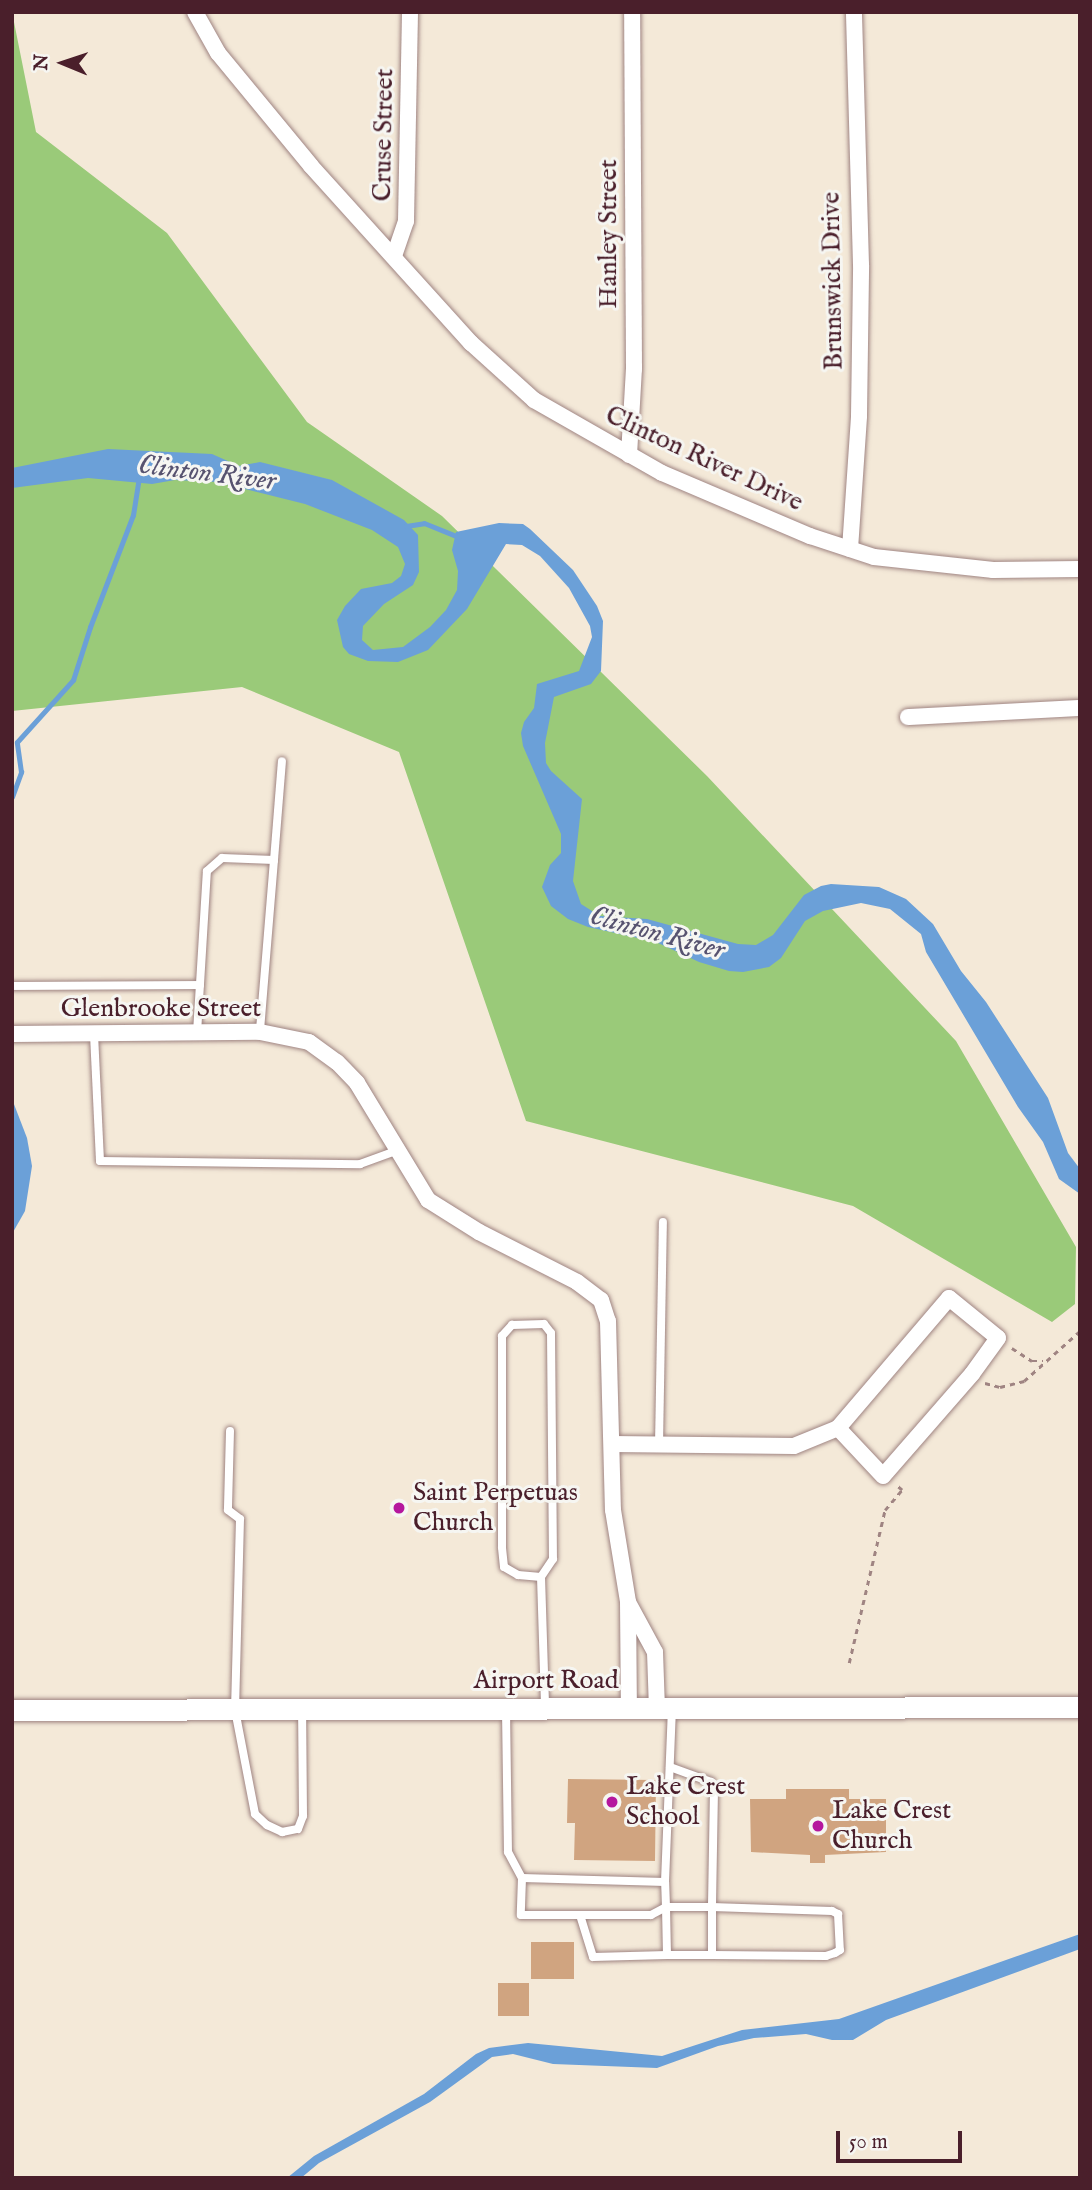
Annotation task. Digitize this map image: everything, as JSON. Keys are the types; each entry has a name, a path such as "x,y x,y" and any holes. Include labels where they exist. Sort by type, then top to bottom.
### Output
{"street":[{"name":"Clinton River Drive","path":"195,12 218,53 266,113 471,343 534,400 629,455 730,503 874,557 918,564 993,570 1080,569"},
{"name":"Cruse Street","path":"394,256 406,221 410,12"},
{"name":"Hanley Street","path":"629,455 635,369 632,12"},
{"name":"Brunswick Drive","path":"850,549 858,440 860,265 854,12"},
{"path":"908,717 1080,708"},
{"name":"Glenbrooke Street","path":"12,1034 260,1032 309,1042 337,1062 357,1083 397,1152"},
{"path":"397,1152 428,1200 479,1232 567,1276 601,1300 608,1321 613,1510 628,1602 629,1709"},
{"path":"612,1444 794,1446 838,1429 949,1298 998,1338 972,1374 883,1476 838,1429"},
{"path":"628,1602 655,1653 665,1709"},
{"name":"Airport Road","path":"12,1710 1080,1707"}],"lane":[{"path":"260,1032 282,761"},
{"path":"197,1033 207,872 222,858 274,860"},
{"path":"12,986 200,985"},
{"path":"94,1034 100,1161 360,1164 397,1152"},
{"path":"659,1445 663,1222"},
{"path":"541,1577 517,1575 504,1567 502,1336 512,1325 544,1324 551,1333 553,1559 541,1577 545,1709"},
{"path":"230,1431 228,1510 240,1520 235,1710 255,1814 267,1825 282,1832 298,1829 303,1816 302,1710"},
{"path":"665,1709 670,1767 665,1882 667,1955"},
{"path":"506,1710 508,1852 522,1878 521,1915 580,1915 650,1915 666,1907 832,1911 838,1914 840,1950 826,1956 593,1956 580,1915"},
{"path":"670,1767 711,1782 714,1790 712,1955"},
{"path":"522,1878 665,1882"}],"path":[{"path":"972,1374 989,1386 1012,1386 1024,1381 1080,1331"},
{"path":"998,1338 1032,1361 1046,1360"},
{"path":"849,1663 885,1510 902,1490 883,1476"}],"green space":[{"path":"12,12 36,132 167,233 307,422 442,516 707,776 956,1041 1076,1247 1075,1304 1052,1322 853,1206 526,1121 399,752 242,687 12,711"}],"water":[{"path":"108,449 212,454 239,466 260,462 332,480 404,520 418,535 419,572 413,585 384,604 363,626 362,640 373,650 403,647 430,627 446,610 457,590 458,571 452,550 456,532 499,523 523,524 530,529 573,570 597,606 603,621 601,671 591,684 554,697 545,743 546,763 551,771 582,799 573,881 581,904 600,916 647,919 738,944 756,945 773,935 804,895 821,886 831,884 879,887 906,899 933,924 961,971 986,1002 1048,1098 1068,1153 1080,1169 1080,1194 1059,1179 1043,1142 1018,1107 926,952 921,934 890,909 861,903 823,911 805,921 781,958 769,967 743,972 729,971 699,962 656,942 588,927 568,919 551,906 542,887 550,865 561,853 561,834 523,746 521,733 524,722 534,708 537,684 579,671 592,637 590,626 569,588 540,556 522,545 506,544 467,609 428,650 398,662 368,661 349,654 343,647 337,620 345,606 361,589 392,583 401,576 405,564 398,547 372,530 305,504 217,482 175,480 152,484 88,478 12,488 12,468"},
{"path":"12,1099 27,1138 32,1166 25,1211 12,1234"},
{"path":"1080,1934 1080,1949 886,2020 853,2040 832,2040 806,2034 754,2038 718,2046 657,2068 553,2064 513,2054 492,2057 430,2102 319,2163 301,2178 287,2178 314,2156 424,2094 476,2054 489,2048 528,2043 662,2056 742,2030 839,2019"}],"building":[{"name":"Lake Crest School","path":"568,1779 656,1780 655,1861 574,1860 575,1823 567,1823"},
{"name":"Lake Crest Church","path":"786,1789 849,1789 849,1799 886,1799 886,1852 825,1855 825,1863 810,1863 810,1855 751,1852 750,1799 786,1799"},
{"path":"531,1942 574,1942 574,1979 531,1979"},
{"path":"498,1983 529,1983 529,2016 498,2016"}],"waterway":[{"path":"12,797 21,772 17,742 73,680 90,627 133,515 139,478"},
{"name":"Clinton River","path":"406,526 424,523 458,537"}],"place":[{"name":"Saint Perpetuas Church","path":"399,1508"},
{"name":"Lake Crest School","path":"612,1802"},
{"name":"Lake Crest Church","path":"818,1826"}]}
